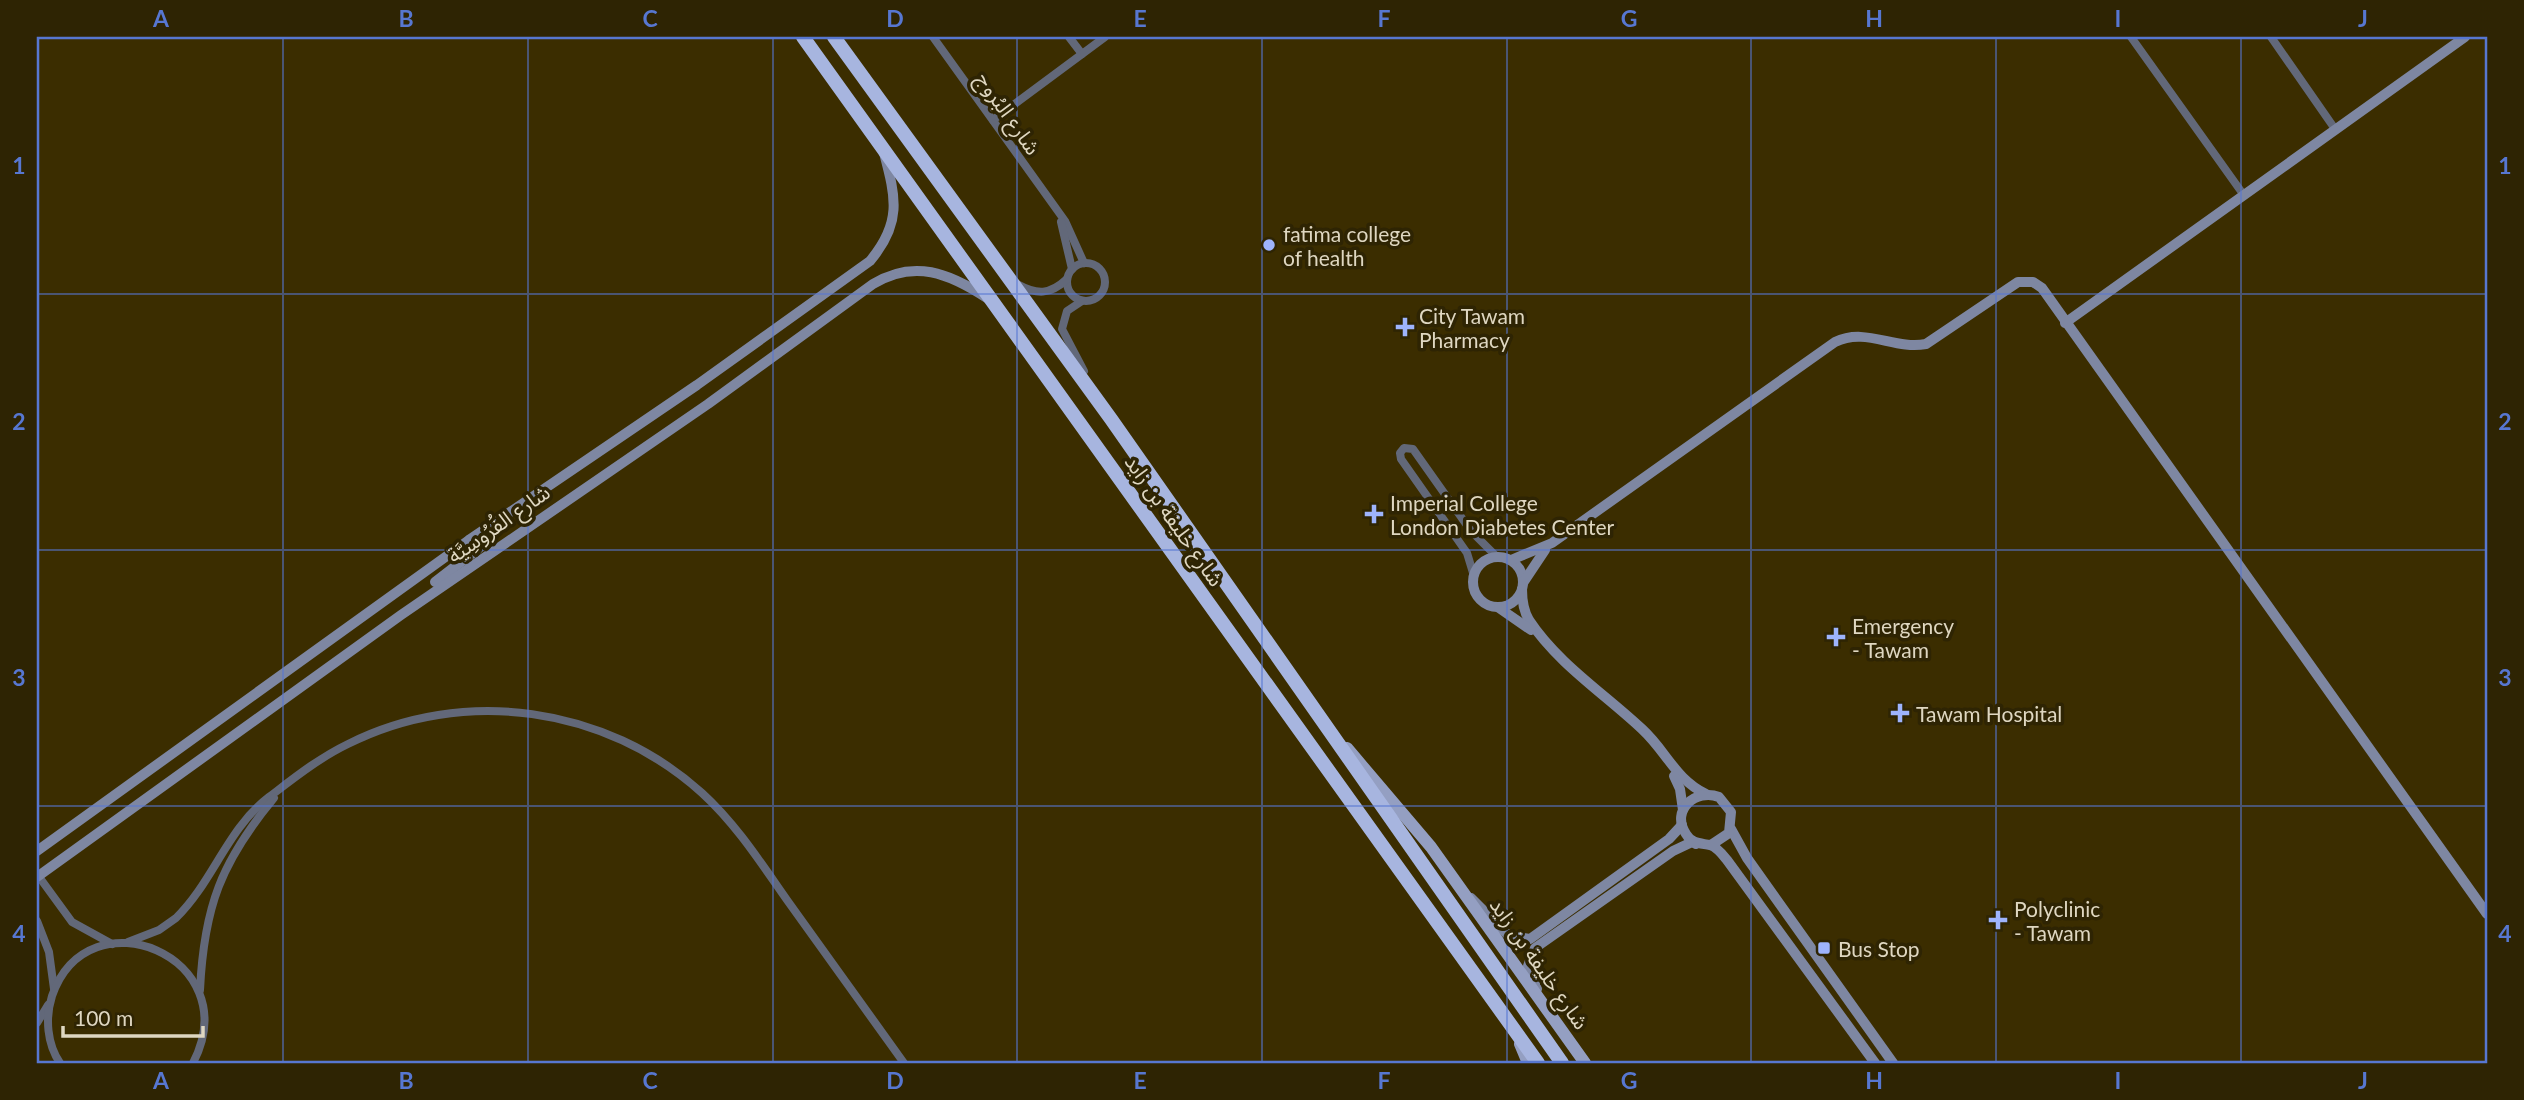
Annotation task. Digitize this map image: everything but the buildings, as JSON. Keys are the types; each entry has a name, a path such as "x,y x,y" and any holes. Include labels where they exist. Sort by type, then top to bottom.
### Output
{"highway":[{"name":"شارع خليفة بن زايد","path":"803,37 1538,1063"},
{"name":"شارع خليفة بن زايد","path":"834,37 1111,419 1562,1063"}],"main road":[{"name":"شارع خليفة بن زايد","path":"1326,726 1406,815 1585,1063"},
{"name":"شارع خليفة بن زايد","path":"1513,1027 1528,1063"}],"street":[{"name":"شارع البُروج","path":"933,37 1073,234 1084,263"},
{"path":"1069,37 1082,54"},
{"path":"993,120 1105,37"},
{"path":"2131,37 2244,194"},
{"path":"2271,37 2335,129"},
{"path":"2065,323 2465,37"},
{"name":"شارع الفُرُوسِيَّة","path":"37,851 469,540 697,385 870,261 885,240 895,212 893,186 881,144"},
{"name":"شارع البُروج","path":"1055,210 1067,239 1072,269"},
{"path":"1010,279 1042,293 1055,290 1067,279 1072,269 1084,263 1101,270 1105,283 1100,296 1082,301 1067,311 1062,320 1062,334 1111,419"},
{"name":"شارع الفُرُوسِيَّة","path":"37,876 401,615 708,404 884,277 910,270 940,272 996,304"},
{"path":"1067,279 1070,293 1082,301"},
{"path":"1499,608 1514,602 1538,557 1552,543 1841,339 1860,336 1907,344 1926,344 2022,281 2033,282 2042,288 2487,914"},
{"path":"1541,1001 1528,966 1535,948 1673,851 1692,842 1696,844 1711,845 1723,840 1731,829 1732,816 1728,805 1719,797 1706,794 1681,779 1651,738 1588,684 1534,627 1525,613 1521,573 1511,561 1497,557 1471,531 1413,449 1404,448 1400,453 1401,459 1467,553 1474,576 1473,588 1479,599 1499,608 1531,631 1589,694 1655,752 1677,783 1683,810 1682,825 1687,836 1696,844"},
{"path":"401,615 412,601 479,548 477,543 469,540"},
{"path":"1511,561 1552,543"},
{"path":"1474,576 1482,562 1497,557"},
{"path":"60,1063 50,1040 50,1003 54,989 78,959 112,944 128,942 159,930 183,911 234,834 254,811 319,760 350,743 391,726 434,715 478,710 524,712 562,719 614,737 667,766 718,808 747,843 904,1063"},
{"path":"193,1063 204,1034 205,1018 200,993 204,933 219,883 235,848 277,793"},
{"path":"1683,810 1692,799 1706,794"},
{"path":"1466,895 1508,936 1517,940 1530,939 1669,839 1682,825"},
{"path":"1731,829 1747,858 1893,1063"},
{"path":"1711,845 1727,860 1875,1063"},
{"path":"37,876 72,922 112,944"},
{"path":"37,921 49,952 54,989"},
{"path":"128,942 158,949 171,957 183,967 200,993"},
{"path":"37,1023 50,1003"},
{"path":"1832,1006 1857,1029 1868,1028"}],"place":[{"name":"fatima college of health","path":"1269,245"},
{"name":"City Tawam Pharmacy","path":"1405,327"},
{"name":"Imperial College London Diabetes Center","path":"1374,514"},
{"name":"Emergency - Tawam","path":"1836,637"},
{"name":"Tawam Hospital","path":"1900,713"},
{"name":"Polyclinic - Tawam","path":"1998,920"},
{"name":"Bus Stop","path":"1824,948"}]}
